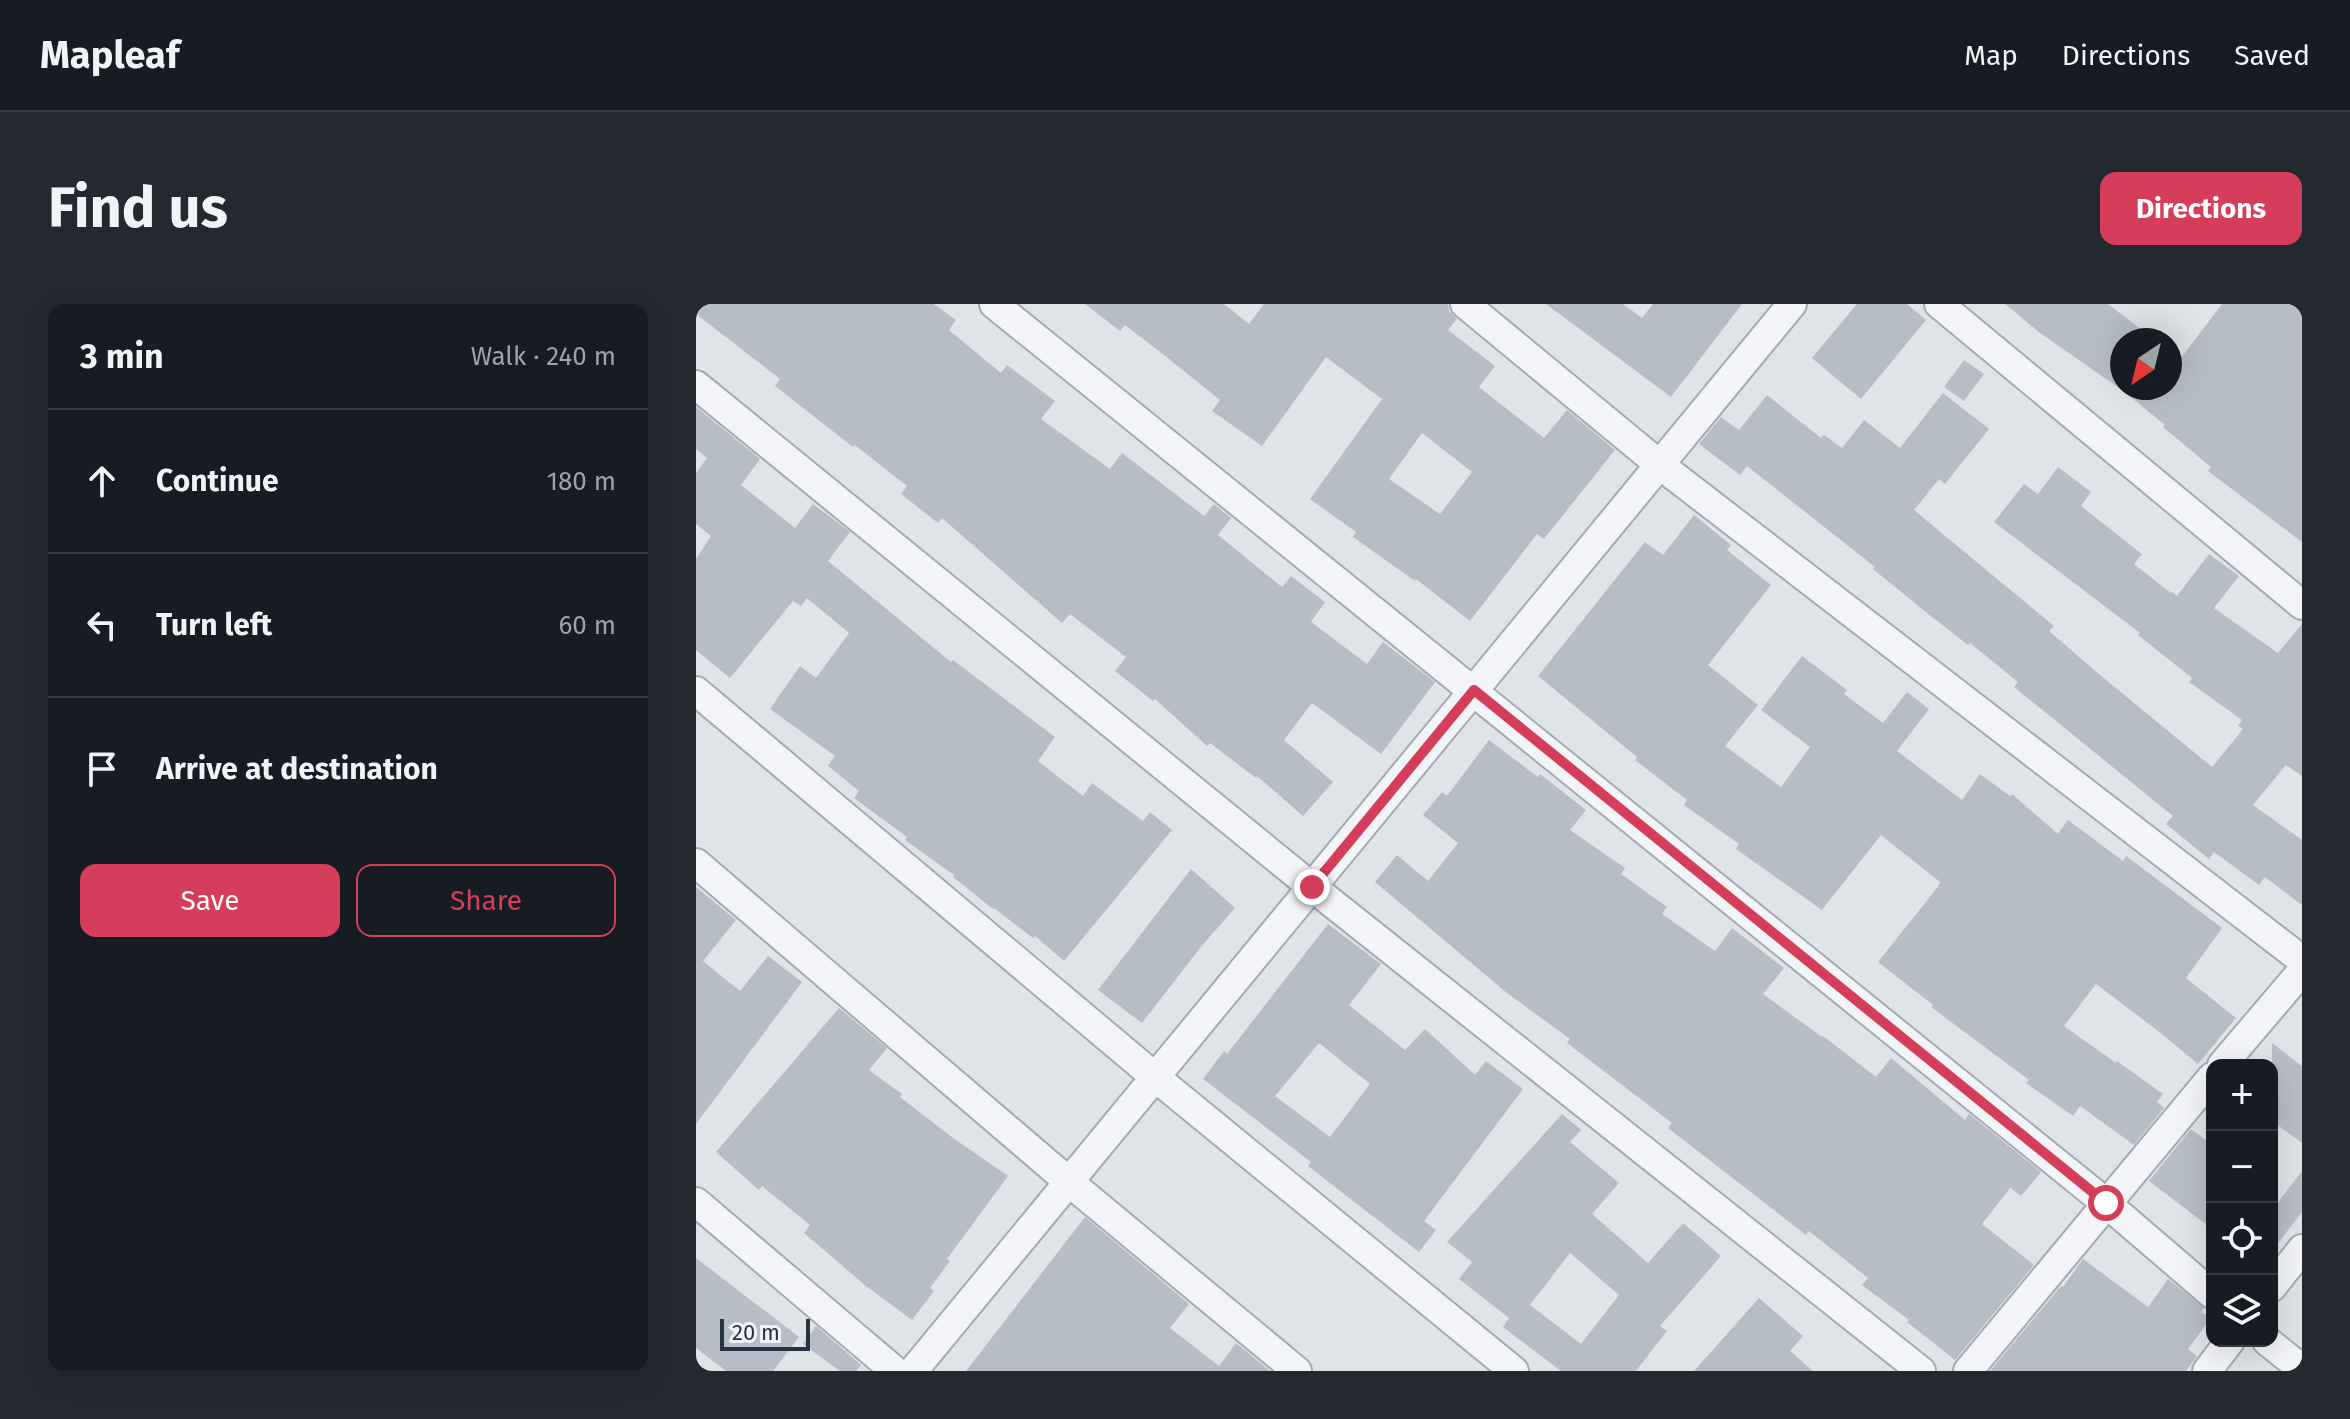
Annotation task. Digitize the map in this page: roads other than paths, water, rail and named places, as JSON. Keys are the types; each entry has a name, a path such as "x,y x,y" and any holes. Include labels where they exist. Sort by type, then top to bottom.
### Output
{"street":[{"path":"994,304 2106,1203 2206,1289"},
{"path":"1465,304 1660,465 2302,960"},
{"path":"913,1371 1792,304"},
{"path":"1939,304 2302,605"},
{"path":"696,385 1312,887 1921,1371"},
{"path":"696,691 1155,1077 1514,1371"},
{"path":"696,863 1069,1182 1297,1371"},
{"path":"2227,1059 2302,971"},
{"path":"1968,1371 2206,1084"},
{"path":"696,1202 895,1371"},
{"path":"2278,1279 2302,1249"},
{"path":"2207,1371 2225,1347"},
{"path":"2274,1347 2302,1369"}]}
